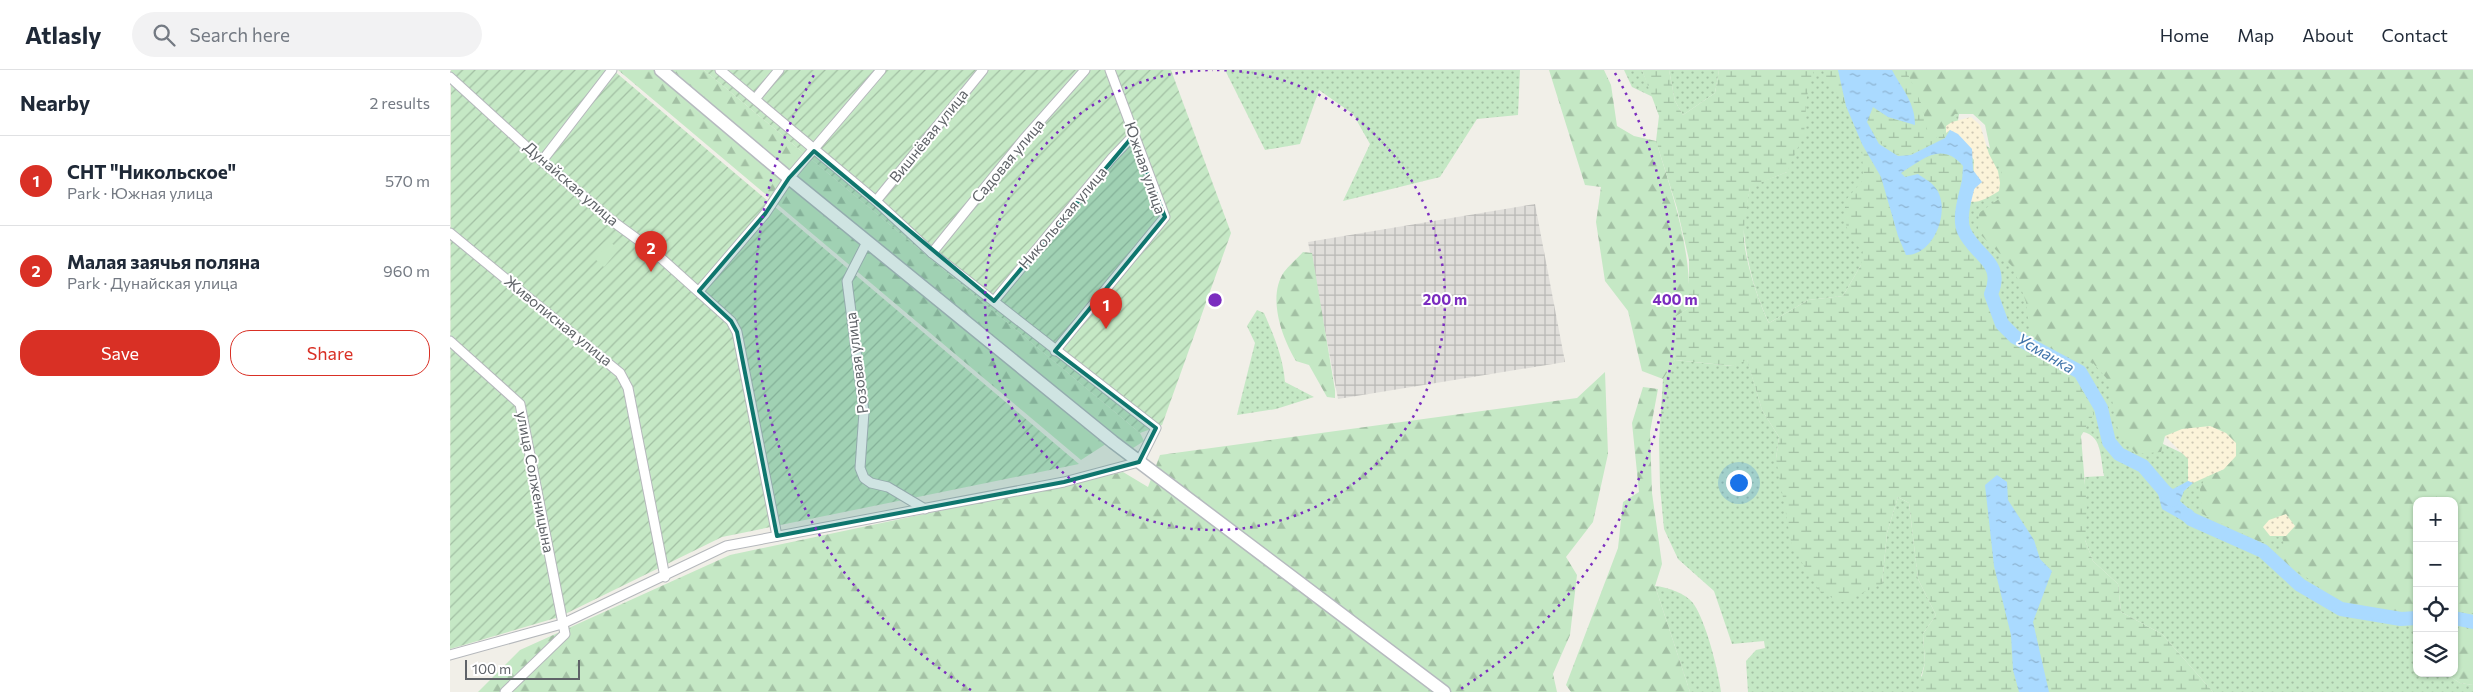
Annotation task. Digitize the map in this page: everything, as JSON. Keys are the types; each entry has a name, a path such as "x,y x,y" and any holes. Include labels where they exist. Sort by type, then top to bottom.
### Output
{"street":[{"path":"542,161 612,70"},
{"path":"661,70 867,242 1139,462 1444,692"},
{"path":"450,655 562,624 726,546 1064,482 1139,462 1156,428 1055,351 932,253 876,201 814,151 720,70"},
{"path":"754,99 779,70"},
{"path":"700,291 765,214 789,178 814,151 881,70"},
{"name":"Вишнёвая улица","path":"876,201 983,70"},
{"name":"Садовая улица","path":"932,253 1024,139 1085,70"},
{"name":"Южная улица","path":"1055,351 1165,218 1110,70"},
{"name":"Дунайская улица","path":"450,77 542,161 700,291 731,321 737,332 776,536"},
{"name":"Никольская улица","path":"994,301 1112,158 1133,136"},
{"name":"Живописная улица","path":"450,233 620,373 628,388 664,577"},
{"name":"Розовая улица","path":"867,242 847,281 864,412 860,468 864,478 871,483 888,487 925,509"},
{"name":"улица Солженицына","path":"450,341 520,404 562,624"},
{"path":"505,692 565,634 562,624"}],"highlighted area":[{"path":"1133,136 1165,217 1055,351 1156,428 1139,462 1064,482 777,536 737,332 731,321 699,291 765,214 789,178 814,151 994,301"}],"shaded area":[{"path":"1535,204 1565,362 1338,399 1308,242"}],"green space":[{"path":"451,70 613,70 1079,464 722,537 559,617 450,649"},
{"path":"618,70 704,70 1140,433 1144,441 1130,450 1112,440 1081,460"},
{"path":"704,70 1171,70 1231,233 1162,425 1140,433"},
{"path":"1225,70 1520,70 1518,115 1477,119 1440,177 1343,201 1370,144 1353,114 1319,90 1300,144 1265,150"},
{"path":"1549,70 1604,70 1611,85 1617,126 1634,136 1656,141 1680,223 1688,265 1689,286 1689,308 1671,320 1675,360 1663,379 1642,371 1628,311 1605,281 1596,222 1601,187 1585,185"},
{"path":"1624,70 1642,70 1653,97 1632,87"},
{"path":"1642,70 1669,70 1675,101 1683,115 1715,93 1719,70 1814,70 1807,96 1804,134 1787,172 1750,187 1744,239 1748,263 1756,290 1769,323 1808,300 1843,296 1861,265 1863,250 1849,235 1846,223 1845,201 1863,180 1862,144 1881,177 1898,236 1914,255 1922,251 1934,235 1905,177 1901,173 1924,158 1940,153 1955,158 1963,166 1961,199 1963,203 1963,226 1968,239 1991,265 1995,282 1991,294 2002,323 2017,337 2048,353 2066,366 2080,385 2094,414 2081,436 2087,510 2085,540 2093,561 2118,584 2121,612 2162,634 2213,692 2049,692 2033,622 2052,571 2040,559 2034,540 2008,500 2007,482 1987,512 1994,566 2011,635 2013,670 2019,692 1918,692 1925,663 1923,634 1936,615 1918,579 1909,503 1898,497 1887,533 1882,584 1842,602 1821,593 1792,547 1776,459 1779,437 1762,410 1747,360 1733,366 1675,360 1670,320 1689,308 1689,260 1677,208 1656,141 1659,116"},
{"path":"1669,70 1719,70 1715,93 1683,115 1675,101"},
{"path":"1745,70 1940,70 1960,109 1958,120 1967,131 1996,154 2080,346 2163,444 2186,455 2413,598 2413,677 2451,677 2460,683 2473,685 2473,692 2213,692 2162,634 2121,612 2118,584 2093,561 2085,540 2085,477 2104,476 2100,450 2097,443 2088,434 2079,431 2068,431 2092,692 1998,692 1861,265 1843,296 1808,300 1769,323 1764,313 1747,256 1744,221 1750,186 1787,172"},
{"path":"1823,70 1838,70 1846,106 1825,77"},
{"path":"1892,70 1906,70 1921,103 1928,133 1933,139 1944,134 1945,138 1919,151 1900,155 1892,153 1884,147 1876,137 1867,122 1873,107 1888,117 1907,123"},
{"path":"1906,70 2473,70 2473,613 2458,612 2458,497 2413,497 2413,612 2402,612 2342,603 2323,586 2284,566 2273,554 2284,545 2282,537 2270,536 2268,542 2260,542 2202,514 2200,489 2206,476 2224,469 2165,436 2161,452 2136,454 2118,430 2108,380 2093,363 2056,354 2030,335 2026,302 2013,267 1978,232 1979,213 1999,199 2002,169 1991,153 1985,125 1973,114 1955,114 1945,126 1944,134 1933,139 1928,133 1921,103"},
{"path":"610,242 619,249 604,267 595,259"},
{"path":"1303,252 1312,253 1335,398 1327,397 1309,365 1296,361 1286,341 1278,317 1277,293 1279,282 1286,269"},
{"path":"1257,310 1264,313 1275,338 1285,382 1314,397 1276,409 1237,415 1255,343 1247,326"},
{"path":"1747,359 1762,410 1779,437 1776,459 1882,584 1887,533 1898,497 1909,503 1918,579 1936,615 1923,634 1925,663 1921,676 1928,682 1932,692 1748,692 1746,661 1756,650 1765,648 1764,641 1732,644 1714,591 1678,559 1664,529 1660,487 1659,441 1663,379 1675,360 1732,366"},
{"path":"1605,372 1608,454 1593,522 1566,557 1577,575 1570,635 1553,674 1557,692 478,692 520,650 730,555 1123,472 1148,487 1160,455 1577,398"},
{"path":"1643,387 1658,389 1650,432 1652,493 1662,564 1655,586 1690,692 1571,692 1566,685 1618,548 1623,502 1639,492 1632,423"},
{"path":"1655,586 1676,591 1685,596 1690,599 1698,611 1707,633 1721,692 1690,692"},
{"path":"2458,600 2473,602 2473,671 2458,669"},
{"path":"2458,629 2473,631 2473,685 2460,683 2451,677 2458,677"}],"sand":[{"path":"1971,117 1980,125 1989,154 1998,171 2000,183 1999,191 1975,202 1968,200 1974,183 1974,160 1950,130 1946,133 1946,126 1952,122"},
{"path":"2210,426 2226,433 2236,443 2236,456 2224,469 2193,483 2188,481 2188,459 2165,436 2182,429"},
{"path":"2286,514 2295,526 2286,536 2270,536 2263,527 2269,520"}],"water":[{"path":"1838,70 1892,70 1913,109 1915,125 1888,117 1873,107 1867,122 1879,144 1898,156 1911,155 1945,138 1950,130 1958,134 1972,149 1973,170 1982,182 1974,189 1968,200 1961,199 1963,166 1948,155 1932,155 1901,173 1905,177 1918,174 1931,183 1939,195 1942,205 1941,217 1933,239 1916,253 1906,255 1898,236 1881,177 1862,144 1846,106"},
{"path":"1997,475 2007,482 2008,500 2034,540 2040,559 2052,571 2033,622 2049,692 2019,692 2013,670 2011,635 1994,566 1985,485"},
{"path":"2188,481 2193,483 2184,491 2180,501 2203,521 2201,529 2162,509 2156,486 2164,483 2173,489"}],"waterway":[{"name":"Усманка","path":"1969,181 1963,206 1962,225 1969,240 1992,267 1994,283 1991,294 2002,324 2015,337 2080,372 2101,408 2109,442 2119,454 2143,466 2172,500"},
{"name":"Усманка","path":"2187,515 2191,519 2263,551 2300,585 2341,609 2401,619 2413,618"},
{"name":"Усманка","path":"2458,619 2473,622"}],"place":[{"name":"Малая заячья поляна","path":"651,272"},
{"name":"СНТ \"Никольское\"","path":"1106,329"}]}
